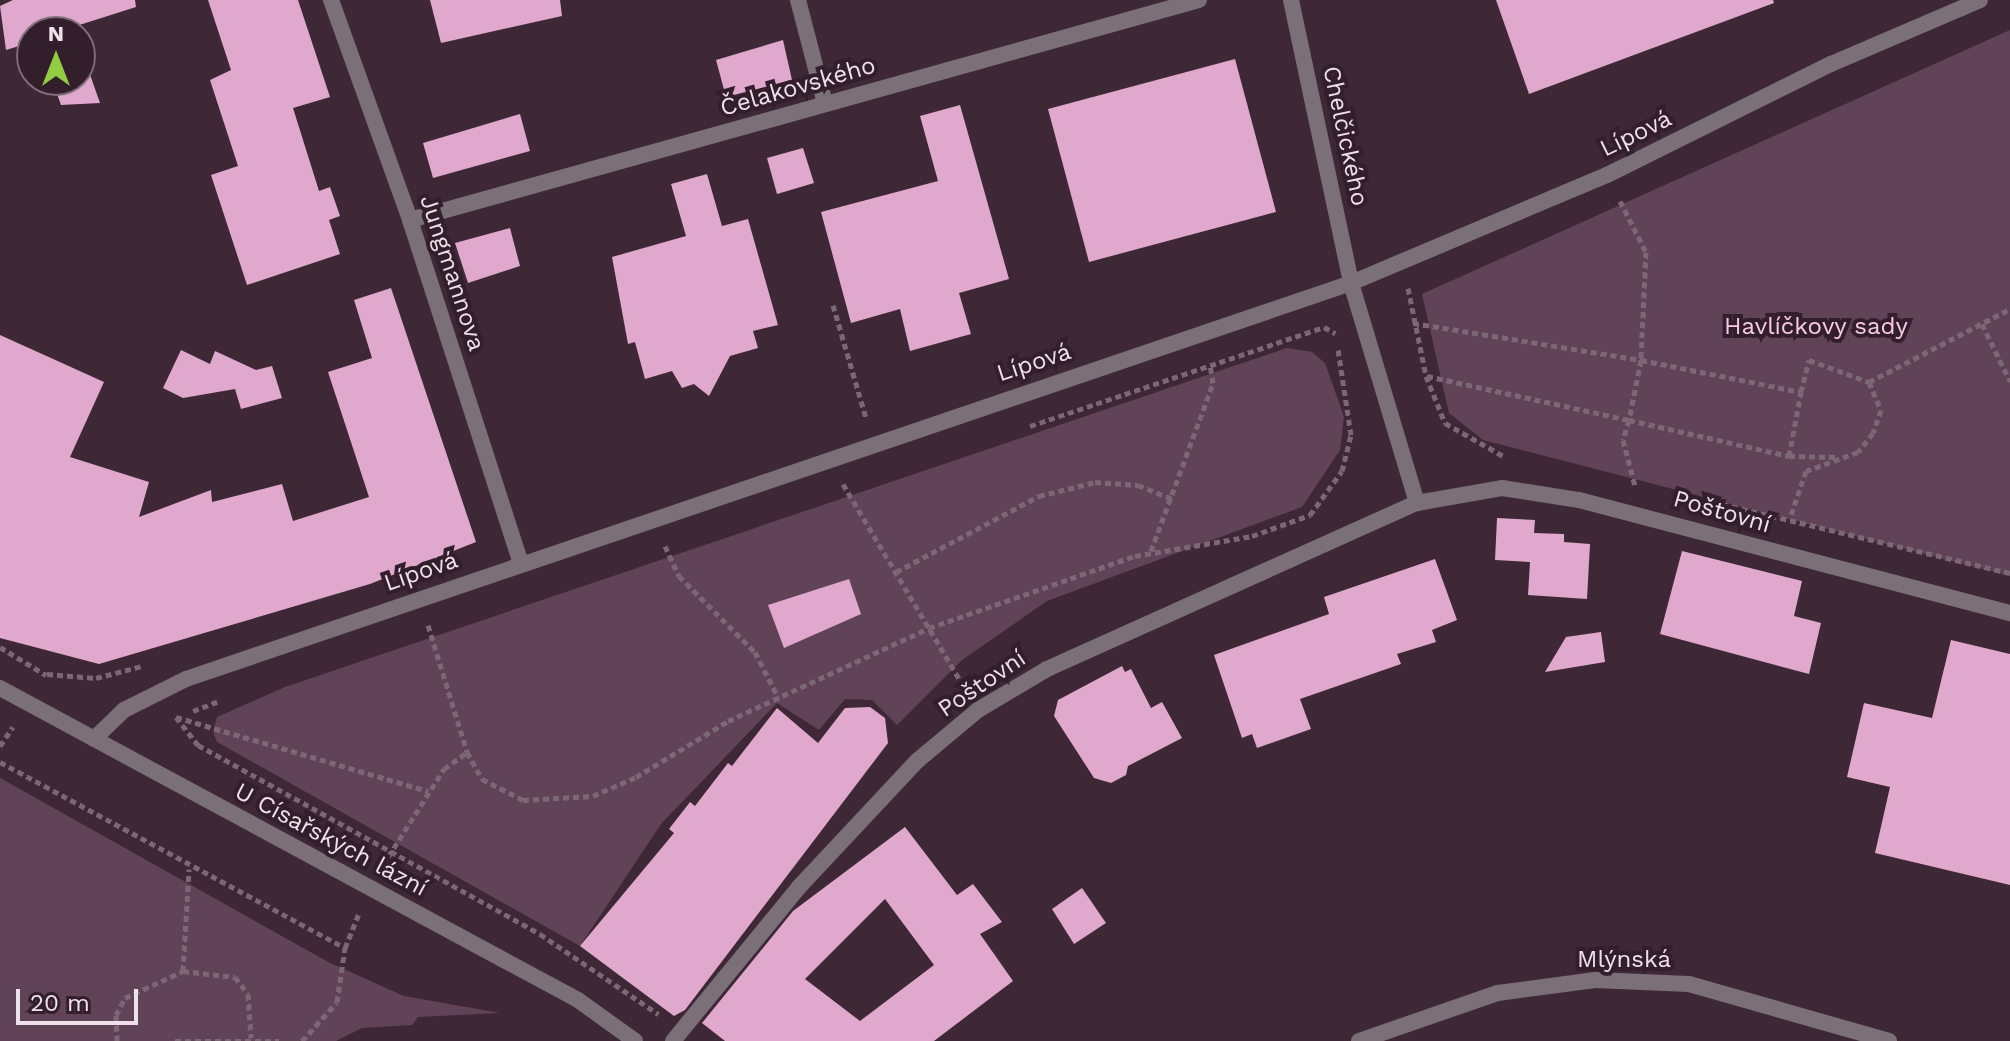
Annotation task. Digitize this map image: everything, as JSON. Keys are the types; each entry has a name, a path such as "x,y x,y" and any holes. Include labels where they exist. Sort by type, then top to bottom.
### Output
{"street":[{"name":"Jungmannova","path":"331,0 410,220 521,563"},
{"path":"798,0 825,104"},
{"name":"Čelakovského","path":"410,220 1199,0"},
{"name":"Chelčického","path":"1291,0 1351,283"},
{"name":"Lípová","path":"94,739 124,710 162,688 873,442 1351,283 1607,175 1831,64 1980,0"},
{"path":"1351,283 1417,503"},
{"name":"Poštovní","path":"677,1036 799,887 917,761 978,710 1047,669 1417,503 1502,488 1634,512 2010,613"},
{"name":"U Císařských lázní","path":"0,688 578,1000 635,1041"},
{"name":"Mlýnská","path":"1359,1041 1498,993 1595,980 1689,984 1889,1041"}],"path":[{"path":"1607,175 1646,252 1641,360 1623,440 1635,489"},
{"path":"1404,259 1413,323 1426,376 1445,423 1509,458"},
{"path":"833,305 873,442"},
{"path":"1869,382 2010,309"},
{"path":"1413,323 1641,360 1801,392"},
{"path":"1982,324 2010,381"},
{"path":"1151,551 1213,383 1204,332"},
{"path":"418,599 467,752 482,779 523,800 593,796 778,697 929,628 1151,551 1252,536 1310,515 1342,471 1351,435 1335,333"},
{"path":"1778,553 1806,471 1858,452 1873,433 1881,410 1869,382 1809,360 1789,456"},
{"path":"1426,376 1789,456 1839,457"},
{"path":"830,459 978,710"},
{"path":"896,572 1039,496 1095,482 1138,485 1172,499"},
{"path":"1621,486 1651,492"},
{"path":"1713,503 1790,517 2010,573"},
{"path":"653,518 679,576 755,652 778,697"},
{"path":"47,674 96,678 157,662 162,688 176,717 198,745 389,854 540,934 677,1036"},
{"path":"176,717 428,791"},
{"path":"302,1041 337,1002 345,948 369,888 428,791 467,752"},
{"path":"0,762 189,869 345,948"},
{"path":"183,971 189,869"},
{"path":"117,1041 116,1015 125,998 183,971 235,977 248,994 251,1038"},
{"path":"175,1041 251,1038 279,1041"}],"green space":[{"name":"Havlíčkovy sady","path":"2010,30 2010,576 1483,440 1449,413 1422,294"},
{"path":"1287,348 1312,352 1325,363 1344,417 1340,450 1302,507 1047,601 962,660 897,725 872,700 845,699 819,730 777,703 661,824 580,946 217,742 213,732 217,717 285,687"},
{"path":"0,778 330,963 404,996 500,1013 418,1017 412,1025 362,1028 336,1041 0,1041"}],"building":[{"path":"13,0 135,0 136,7 96,20 96,16 16,16 16,47 6,50 0,6"},
{"path":"208,0 298,0 330,97 293,108 319,191 330,187 340,216 329,220 340,254 247,285 211,175 238,166 210,80 231,70"},
{"path":"430,0 560,0 562,16 441,43"},
{"path":"1496,0 1773,0 1774,3 1529,94"},
{"path":"783,40 792,80 726,97 716,60"},
{"path":"1235,59 1276,212 1089,262 1048,109"},
{"path":"96,92 100,103 61,105 58,96 96,96"},
{"path":"960,105 1009,279 959,293 971,334 910,351 900,309 851,323 821,212 938,181 920,116"},
{"path":"520,114 530,151 433,178 423,143"},
{"path":"803,148 814,183 777,194 767,158"},
{"path":"707,174 722,226 748,219 778,325 753,331 758,348 730,356 709,396 694,384 682,388 672,371 645,379 635,342 628,344 612,257 686,236 671,184"},
{"path":"510,228 520,266 468,283 455,243"},
{"path":"391,288 476,542 370,584 99,664 0,638 0,335 104,382 70,457 149,482 139,517 211,490 212,502 282,484 293,521 369,497 328,372 372,358 354,300"},
{"path":"181,350 210,364 215,351 256,370 272,366 282,398 241,409 235,389 183,398 163,388"},
{"path":"1497,518 1535,520 1534,533 1564,534 1564,542 1590,544 1587,599 1528,595 1530,562 1495,560"},
{"path":"1682,551 1802,581 1794,616 1821,623 1809,674 1660,634"},
{"path":"1435,559 1457,620 1432,630 1436,642 1397,654 1401,664 1300,699 1311,729 1257,748 1252,734 1242,738 1214,655 1329,614 1324,597"},
{"path":"849,579 861,614 784,648 768,605"},
{"path":"1601,632 1605,662 1545,672 1566,637"},
{"path":"1951,640 2010,654 2010,885 1875,853 1890,787 1847,777 1864,703 1932,718"},
{"path":"1122,666 1125,672 1131,669 1151,708 1162,702 1182,738 1128,766 1126,775 1111,783 1094,778 1054,716 1058,700"},
{"path":"870,707 885,718 888,743 685,1010 674,1016 580,946 674,833 669,829 690,802 695,806 728,763 732,766 777,708 818,743 845,708"},
{"path":"905,827 957,895 973,884 1002,922 980,934 1013,981 934,1041 725,1041 702,1023 793,911","holes":["885,899 934,965 860,1021 805,979"]},
{"path":"1082,888 1106,923 1074,944 1052,909"}]}
